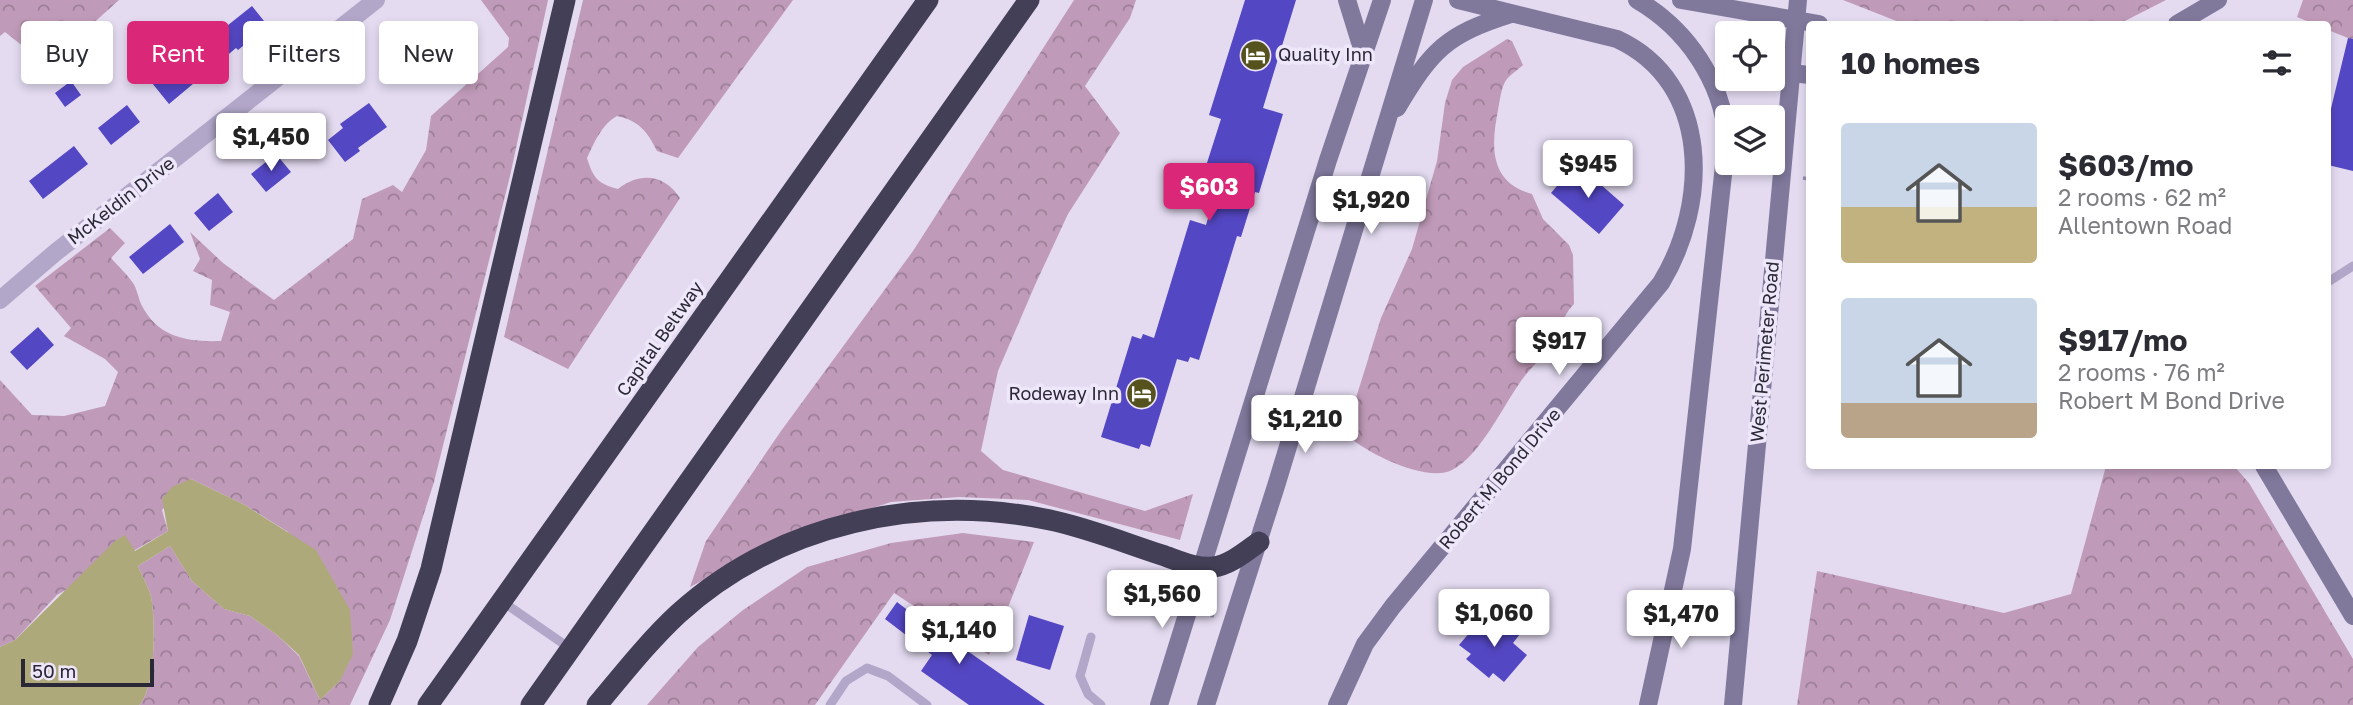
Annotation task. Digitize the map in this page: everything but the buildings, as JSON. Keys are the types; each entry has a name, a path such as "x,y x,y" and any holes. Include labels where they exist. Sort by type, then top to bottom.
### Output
{"highway":[{"path":"379,705 420,607 438,542 565,0"},
{"name":"Capital Beltway","path":"428,705 928,0"},
{"path":"530,705 1029,0"},
{"path":"597,705 671,621 720,583 784,545 857,522 942,509 1027,516 1076,526 1201,567 1227,563 1259,542"}],"street":[{"name":"McKeldin Drive","path":"0,300 56,252 376,0"},
{"path":"1347,0 1364,55"},
{"path":"1159,705 1324,173 1382,0"},
{"path":"1206,705 1259,542 1424,0"},
{"name":"Robert M Bond Drive","path":"1338,705 1365,644 1386,615 1645,304 1674,262 1684,233 1693,167 1692,144 1682,102 1657,65 1637,49 1617,39 1458,0"},
{"path":"1637,0 1664,20 1701,60 1722,104 1727,138 1727,163 1682,549 1648,705"},
{"path":"1681,0 1806,21"},
{"name":"West Perimeter Road","path":"1733,705 1798,0"},
{"path":"2182,21 2218,0"},
{"path":"1383,132 1426,62 1441,46 1472,27 1513,13"},
{"path":"1791,73 1806,75"},
{"path":"2266,469 2353,616"}],"lane":[{"path":"2331,280 2353,266"},
{"path":"502,601 571,649"},
{"path":"1091,637 1080,676 1096,704"},
{"path":"830,705 846,681 867,668 888,676 927,705"}],"path":[{"path":"1202,612 1214,616"}],"green space":[{"path":"0,0 119,0 96,21 21,21 21,45 5,32 0,36"},
{"path":"481,0 548,0 510,176 434,482 390,620 350,705 139,705 149,685 154,626 151,597 138,566 170,546 192,581 224,609 250,616 277,635 299,656 320,700 340,681 288,532 243,504 191,479 162,510 168,531 57,595 15,640 0,647 0,380 32,415 64,416 105,406 118,372 105,359 64,336 71,328 35,286 110,228 125,243 111,258 133,283 141,304 156,324 185,339 221,341 230,312 210,305 212,280 193,271 200,259 190,232 223,263 274,300 353,239 362,199 393,185 402,192 426,150 431,116 467,84 478,84 478,74 508,47 509,38"},
{"path":"583,0 793,0 678,158 657,151 642,128 625,118 617,116 599,134 587,158 594,175 601,182 618,189 635,180 651,178 667,184 680,198 568,369 504,337"},
{"path":"1074,0 1136,0 1130,18 1085,86 1120,133 1068,214 1035,285 998,371 981,451 1003,470 1145,511 1193,494 1180,540 1028,500 959,497 891,502 795,533 690,587 706,541 781,431 913,251"},
{"path":"1843,0 2166,0 2125,21 1896,21"},
{"path":"2303,0 2353,0 2353,40 2331,31 2331,21 2307,21 2297,17"},
{"path":"1507,39 1512,41 1523,65 1507,79 1502,90 1494,137 1496,161 1500,172 1508,181 1532,194 1543,219 1569,245 1573,255 1574,304 1558,335 1521,381 1472,454 1452,470 1428,473 1399,465 1358,444 1349,437 1350,417 1381,318 1412,249 1437,161 1445,103 1452,80 1463,67"},
{"path":"2105,469 2237,469 2249,483 2353,659 2353,705 1797,705 1817,571 2004,613 2071,594"},
{"path":"963,533 1034,542 989,655 894,593 815,705 647,705 698,647 743,610 807,567 891,543"}],"shaded area":[{"path":"191,479 243,504 316,550 350,610 353,654 340,681 320,700 299,655 250,616 224,609 192,581 170,546 138,566 151,597 154,626 149,685 139,705 0,705 0,647 15,640 115,541 125,535 135,551 168,531 162,499 172,487"}],"place":[{"name":"Quality Inn","path":"1255,55"},
{"name":"Rodeway Inn","path":"1142,394"}]}
